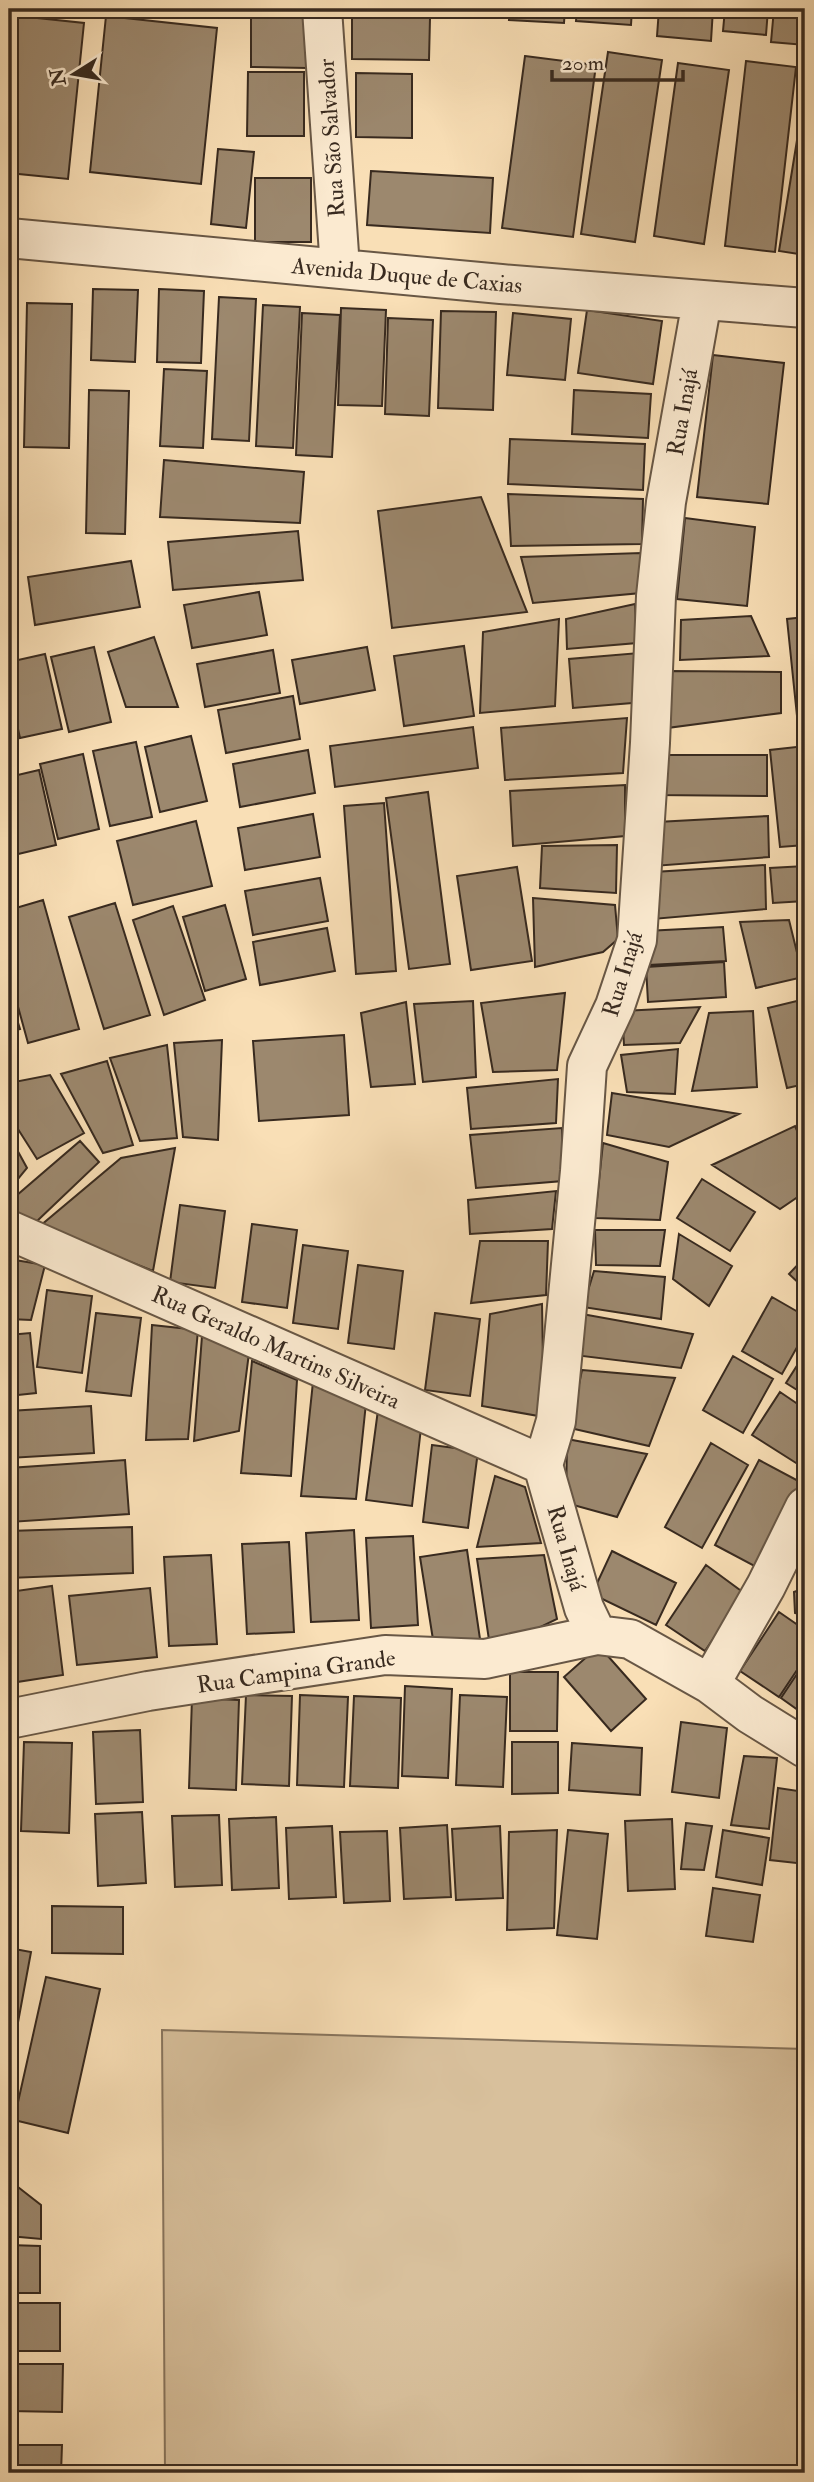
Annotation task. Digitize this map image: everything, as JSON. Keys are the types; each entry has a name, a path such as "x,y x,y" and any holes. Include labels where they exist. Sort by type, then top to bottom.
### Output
{"street":[{"name":"Rua São Salvador","path":"322,9 340,268"},
{"name":"Avenida Duque de Caxias","path":"9,238 805,308"},
{"name":"Rua Inajá","path":"597,1635 588,1622 543,1465 556,1420 580,1171 587,1066 615,1006 637,940 650,743 654,616 666,502 702,301"},
{"name":"Rua Geraldo Martins Silveira","path":"9,1230 543,1465"},
{"path":"710,1684 766,1586 805,1507"},
{"name":"Rua Campina Grande","path":"9,1719 148,1691 385,1655 485,1659 597,1635 630,1639 710,1684 750,1714 805,1748"}],"shaded area":[{"path":"162,2030 805,2049 805,2473 165,2473"}],"building":[{"path":"251,9 308,9 307,68 251,67"},
{"path":"353,9 485,9 485,16 353,16"},
{"path":"510,9 565,9 564,23 509,20"},
{"path":"577,9 632,9 631,25 576,21"},
{"path":"659,9 713,9 711,41 657,36"},
{"path":"725,9 768,9 766,35 723,31"},
{"path":"774,9 805,9 805,45 771,42"},
{"path":"9,15 84,23 68,179 9,173"},
{"path":"106,16 217,28 201,184 90,172"},
{"path":"352,18 430,18 429,60 352,59"},
{"path":"608,52 662,60 635,242 581,234"},
{"path":"525,56 596,65 573,237 502,228"},
{"path":"746,61 796,67 775,252 725,246"},
{"path":"678,63 729,70 704,244 654,236"},
{"path":"248,72 304,72 304,136 247,136"},
{"path":"356,73 412,74 412,138 356,137"},
{"path":"805,91 805,255 779,251"},
{"path":"218,149 254,152 246,228 211,224"},
{"path":"371,171 493,178 490,233 367,225"},
{"path":"255,178 311,178 311,242 255,242"},
{"path":"93,289 138,290 135,362 91,360"},
{"path":"159,289 204,291 201,363 157,362"},
{"path":"219,297 256,299 249,441 212,439"},
{"path":"27,303 72,304 69,448 24,447"},
{"path":"263,305 300,307 293,448 256,446"},
{"path":"341,308 386,310 382,406 338,405"},
{"path":"587,310 662,321 653,384 578,373"},
{"path":"441,311 496,312 493,410 438,408"},
{"path":"302,313 340,315 332,457 296,455"},
{"path":"513,313 571,319 565,380 507,375"},
{"path":"388,318 433,320 429,416 385,414"},
{"path":"713,355 784,363 768,504 697,497"},
{"path":"164,369 207,371 203,448 160,446"},
{"path":"89,390 129,391 125,534 86,533"},
{"path":"574,390 651,394 648,438 572,434"},
{"path":"510,439 645,444 643,490 508,484"},
{"path":"164,460 304,472 300,523 160,517"},
{"path":"508,494 643,499 642,544 511,546"},
{"path":"481,497 527,612 392,628 378,511"},
{"path":"685,518 755,527 747,606 677,599"},
{"path":"298,531 303,580 173,590 168,542"},
{"path":"641,553 641,593 533,603 521,557"},
{"path":"131,561 140,607 35,625 28,577"},
{"path":"259,592 267,635 192,648 184,605"},
{"path":"635,604 637,643 567,649 566,619"},
{"path":"751,616 769,656 680,660 681,620"},
{"path":"805,617 805,715 797,716 787,619"},
{"path":"559,619 555,706 480,713 483,632"},
{"path":"154,637 178,707 126,707 108,652"},
{"path":"464,646 474,716 404,726 394,656"},
{"path":"94,647 111,722 69,732 51,657"},
{"path":"367,647 375,690 300,704 292,660"},
{"path":"273,650 280,693 205,707 197,664"},
{"path":"639,653 644,702 573,708 569,659"},
{"path":"45,654 62,729 20,738 9,689 9,662"},
{"path":"668,671 781,672 781,713 667,728"},
{"path":"293,696 300,739 226,753 218,710"},
{"path":"9,699 18,738 9,740"},
{"path":"627,718 623,773 505,780 501,728"},
{"path":"473,727 478,768 335,787 330,746"},
{"path":"191,736 207,801 160,812 145,747"},
{"path":"136,742 152,817 110,826 93,751"},
{"path":"805,746 805,845 780,847 770,750"},
{"path":"308,750 315,793 240,807 233,764"},
{"path":"83,754 99,829 58,839 40,764"},
{"path":"654,755 767,755 767,796 654,795"},
{"path":"39,770 56,845 14,855 9,833 9,777"},
{"path":"625,785 625,836 513,846 510,791"},
{"path":"428,792 450,964 409,969 386,798"},
{"path":"384,803 396,971 356,974 344,806"},
{"path":"313,814 320,857 245,870 238,828"},
{"path":"768,816 769,857 654,866 657,822"},
{"path":"196,821 212,886 133,905 117,841"},
{"path":"617,845 616,893 540,888 542,846"},
{"path":"765,865 766,909 653,919 654,872"},
{"path":"805,866 805,901 773,903 770,868"},
{"path":"517,867 532,961 471,970 457,876"},
{"path":"320,878 328,921 253,935 245,891"},
{"path":"533,898 615,905 618,939 603,952 535,967"},
{"path":"43,900 79,1029 28,1043 9,974 9,910"},
{"path":"115,903 150,1015 104,1029 69,917"},
{"path":"225,905 246,979 205,991 183,917"},
{"path":"173,906 205,1000 164,1015 133,920"},
{"path":"789,920 803,977 756,988 740,922"},
{"path":"723,927 726,961 648,965 646,931"},
{"path":"327,928 335,971 260,985 253,942"},
{"path":"724,962 726,997 648,1002 646,967"},
{"path":"565,993 557,1070 493,1072 481,1003"},
{"path":"9,994 20,1029 9,1032"},
{"path":"805,999 805,1084 787,1088 768,1008"},
{"path":"473,1001 476,1077 423,1082 414,1004"},
{"path":"406,1002 415,1084 371,1087 361,1013"},
{"path":"700,1007 680,1043 624,1045 622,1011"},
{"path":"753,1011 757,1087 692,1091 709,1013"},
{"path":"344,1035 349,1115 259,1121 253,1041"},
{"path":"222,1040 218,1140 183,1137 174,1043"},
{"path":"167,1045 177,1138 140,1141 110,1058"},
{"path":"678,1049 675,1094 627,1092 621,1055"},
{"path":"107,1061 133,1145 103,1153 61,1074"},
{"path":"50,1075 84,1133 37,1159 9,1115 9,1083"},
{"path":"558,1079 556,1123 471,1129 467,1088"},
{"path":"612,1093 739,1114 669,1147 607,1135"},
{"path":"795,1126 805,1149 805,1192 780,1209 712,1165"},
{"path":"562,1128 563,1181 476,1188 470,1135"},
{"path":"80,1141 99,1162 36,1222 9,1211 9,1202"},
{"path":"603,1143 668,1162 660,1220 595,1218"},
{"path":"9,1146 15,1146 27,1168 9,1190"},
{"path":"175,1148 153,1271 40,1226 121,1158"},
{"path":"702,1179 755,1212 730,1251 677,1218"},
{"path":"556,1191 552,1229 470,1234 468,1200"},
{"path":"180,1205 225,1211 215,1288 170,1282"},
{"path":"252,1224 297,1230 287,1308 242,1302"},
{"path":"595,1230 665,1230 660,1266 596,1265"},
{"path":"679,1234 732,1266 709,1306 673,1279"},
{"path":"480,1241 548,1241 546,1295 471,1303"},
{"path":"303,1245 348,1251 338,1329 293,1323"},
{"path":"805,1257 805,1289 789,1274"},
{"path":"9,1259 45,1265 31,1320 9,1319"},
{"path":"358,1265 403,1271 394,1349 348,1343"},
{"path":"594,1271 665,1277 661,1319 583,1307"},
{"path":"47,1290 92,1296 82,1373 37,1367"},
{"path":"772,1297 805,1316 805,1333 782,1374 742,1351"},
{"path":"542,1304 544,1417 482,1406 490,1314"},
{"path":"96,1313 141,1318 131,1396 86,1391"},
{"path":"435,1313 480,1319 470,1396 425,1390"},
{"path":"582,1314 693,1334 681,1368 574,1355"},
{"path":"152,1325 198,1330 188,1439 146,1440"},
{"path":"30,1333 36,1393 9,1396 9,1335"},
{"path":"202,1336 249,1353 239,1431 194,1441"},
{"path":"805,1353 805,1395 786,1383"},
{"path":"733,1356 773,1379 743,1433 703,1410"},
{"path":"252,1361 297,1380 291,1476 241,1473"},
{"path":"582,1370 675,1378 649,1446 570,1428"},
{"path":"313,1382 366,1403 356,1499 301,1496"},
{"path":"780,1392 805,1409 804,1468 752,1435"},
{"path":"91,1406 94,1453 9,1458 9,1411"},
{"path":"378,1410 421,1428 412,1506 366,1500"},
{"path":"567,1439 647,1454 617,1517 566,1503"},
{"path":"711,1443 748,1465 702,1548 665,1527"},
{"path":"432,1445 478,1451 468,1528 423,1522"},
{"path":"125,1460 129,1514 10,1522 9,1468"},
{"path":"759,1460 804,1484 760,1569 715,1545"},
{"path":"495,1476 525,1487 541,1543 477,1547"},
{"path":"132,1527 133,1573 9,1578 9,1531"},
{"path":"354,1530 359,1620 311,1622 306,1533"},
{"path":"413,1536 418,1625 371,1628 366,1538"},
{"path":"289,1542 294,1632 247,1634 242,1544"},
{"path":"467,1550 480,1639 434,1646 420,1557"},
{"path":"612,1551 676,1583 656,1625 592,1594"},
{"path":"211,1555 217,1644 169,1646 164,1557"},
{"path":"544,1555 557,1619 522,1636 489,1640 477,1559"},
{"path":"706,1565 744,1593 705,1651 666,1625"},
{"path":"52,1586 63,1675 17,1682 9,1619 9,1592"},
{"path":"150,1588 157,1657 77,1665 69,1596"},
{"path":"805,1588 805,1616 795,1613 794,1592"},
{"path":"779,1612 805,1630 805,1658 779,1697 740,1671"},
{"path":"599,1646 646,1699 611,1731 564,1677"},
{"path":"805,1662 805,1715 781,1698"},
{"path":"510,1672 558,1672 557,1731 510,1731"},
{"path":"405,1686 452,1689 448,1778 402,1776"},
{"path":"246,1695 292,1696 289,1786 242,1784"},
{"path":"300,1695 348,1697 344,1787 297,1785"},
{"path":"460,1695 507,1697 503,1787 456,1785"},
{"path":"354,1696 401,1698 398,1788 350,1786"},
{"path":"192,1698 239,1700 236,1790 189,1788"},
{"path":"681,1722 727,1728 719,1798 672,1792"},
{"path":"140,1730 143,1802 96,1804 93,1732"},
{"path":"24,1742 72,1743 69,1833 21,1831"},
{"path":"512,1742 558,1742 558,1793 512,1794"},
{"path":"572,1743 642,1748 640,1795 569,1790"},
{"path":"9,1755 16,1755 13,1845 9,1845"},
{"path":"744,1756 777,1758 769,1829 731,1825"},
{"path":"778,1788 805,1792 805,1864 770,1860"},
{"path":"142,1812 146,1883 98,1886 95,1814"},
{"path":"219,1815 222,1885 175,1887 172,1816"},
{"path":"276,1817 279,1888 232,1890 229,1819"},
{"path":"672,1819 675,1889 628,1891 625,1821"},
{"path":"686,1823 712,1826 704,1870 681,1869"},
{"path":"447,1825 451,1897 404,1899 400,1828"},
{"path":"332,1826 336,1897 289,1899 286,1828"},
{"path":"500,1826 503,1898 456,1900 452,1829"},
{"path":"557,1830 554,1928 507,1930 509,1832"},
{"path":"568,1830 608,1834 597,1939 557,1935"},
{"path":"723,1830 769,1838 762,1885 716,1877"},
{"path":"387,1831 390,1901 344,1903 340,1832"},
{"path":"713,1888 760,1895 753,1942 706,1936"},
{"path":"52,1906 123,1907 123,1954 52,1953"},
{"path":"9,1948 31,1952 9,2071"},
{"path":"46,1977 100,1989 68,2133 14,2120"},
{"path":"9,2180 41,2205 41,2239 9,2236"},
{"path":"9,2245 40,2246 40,2293 9,2293"},
{"path":"9,2303 60,2303 60,2351 9,2351"},
{"path":"9,2364 63,2364 62,2412 9,2411"},
{"path":"9,2445 62,2445 61,2473 9,2473"}]}
